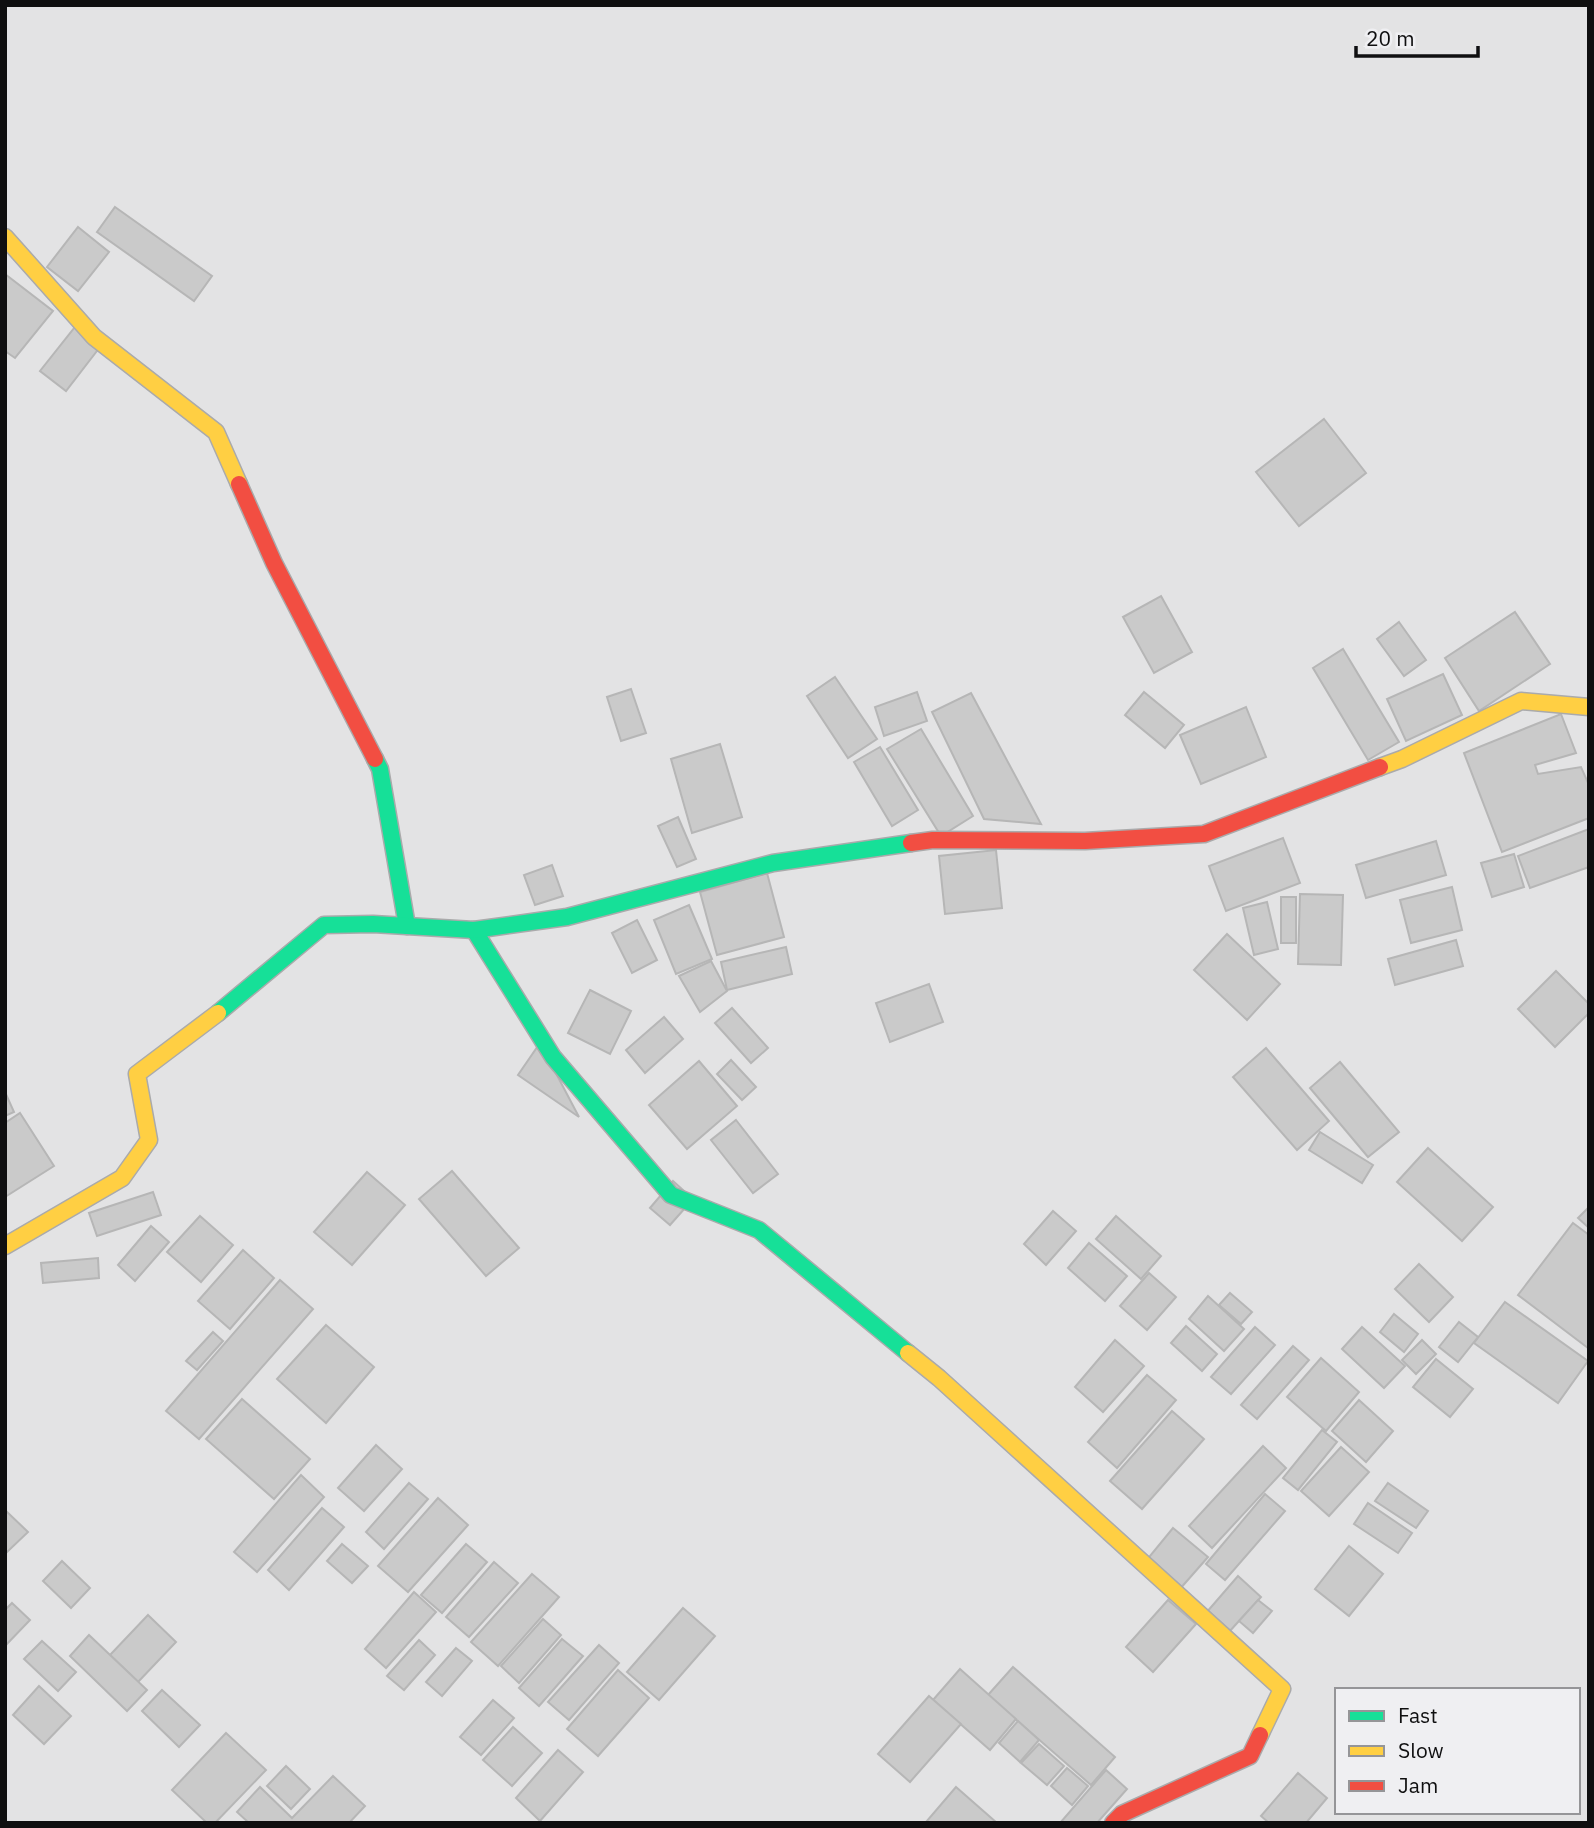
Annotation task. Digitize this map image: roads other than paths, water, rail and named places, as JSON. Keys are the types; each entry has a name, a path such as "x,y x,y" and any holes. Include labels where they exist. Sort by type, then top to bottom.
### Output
{"street":[{"path":"5,237 94,337 216,432 274,563 380,769 408,926"},
{"path":"5,1246 122,1178 149,1140 137,1074 199,1029 324,925 373,924 474,930 567,917 773,863 933,840 1085,841 1204,834 1402,759 1521,701 1589,707"},
{"path":"474,930 553,1057 671,1195 759,1230 939,1378 1282,1689 1250,1756 1122,1814 1113,1823"}]}
